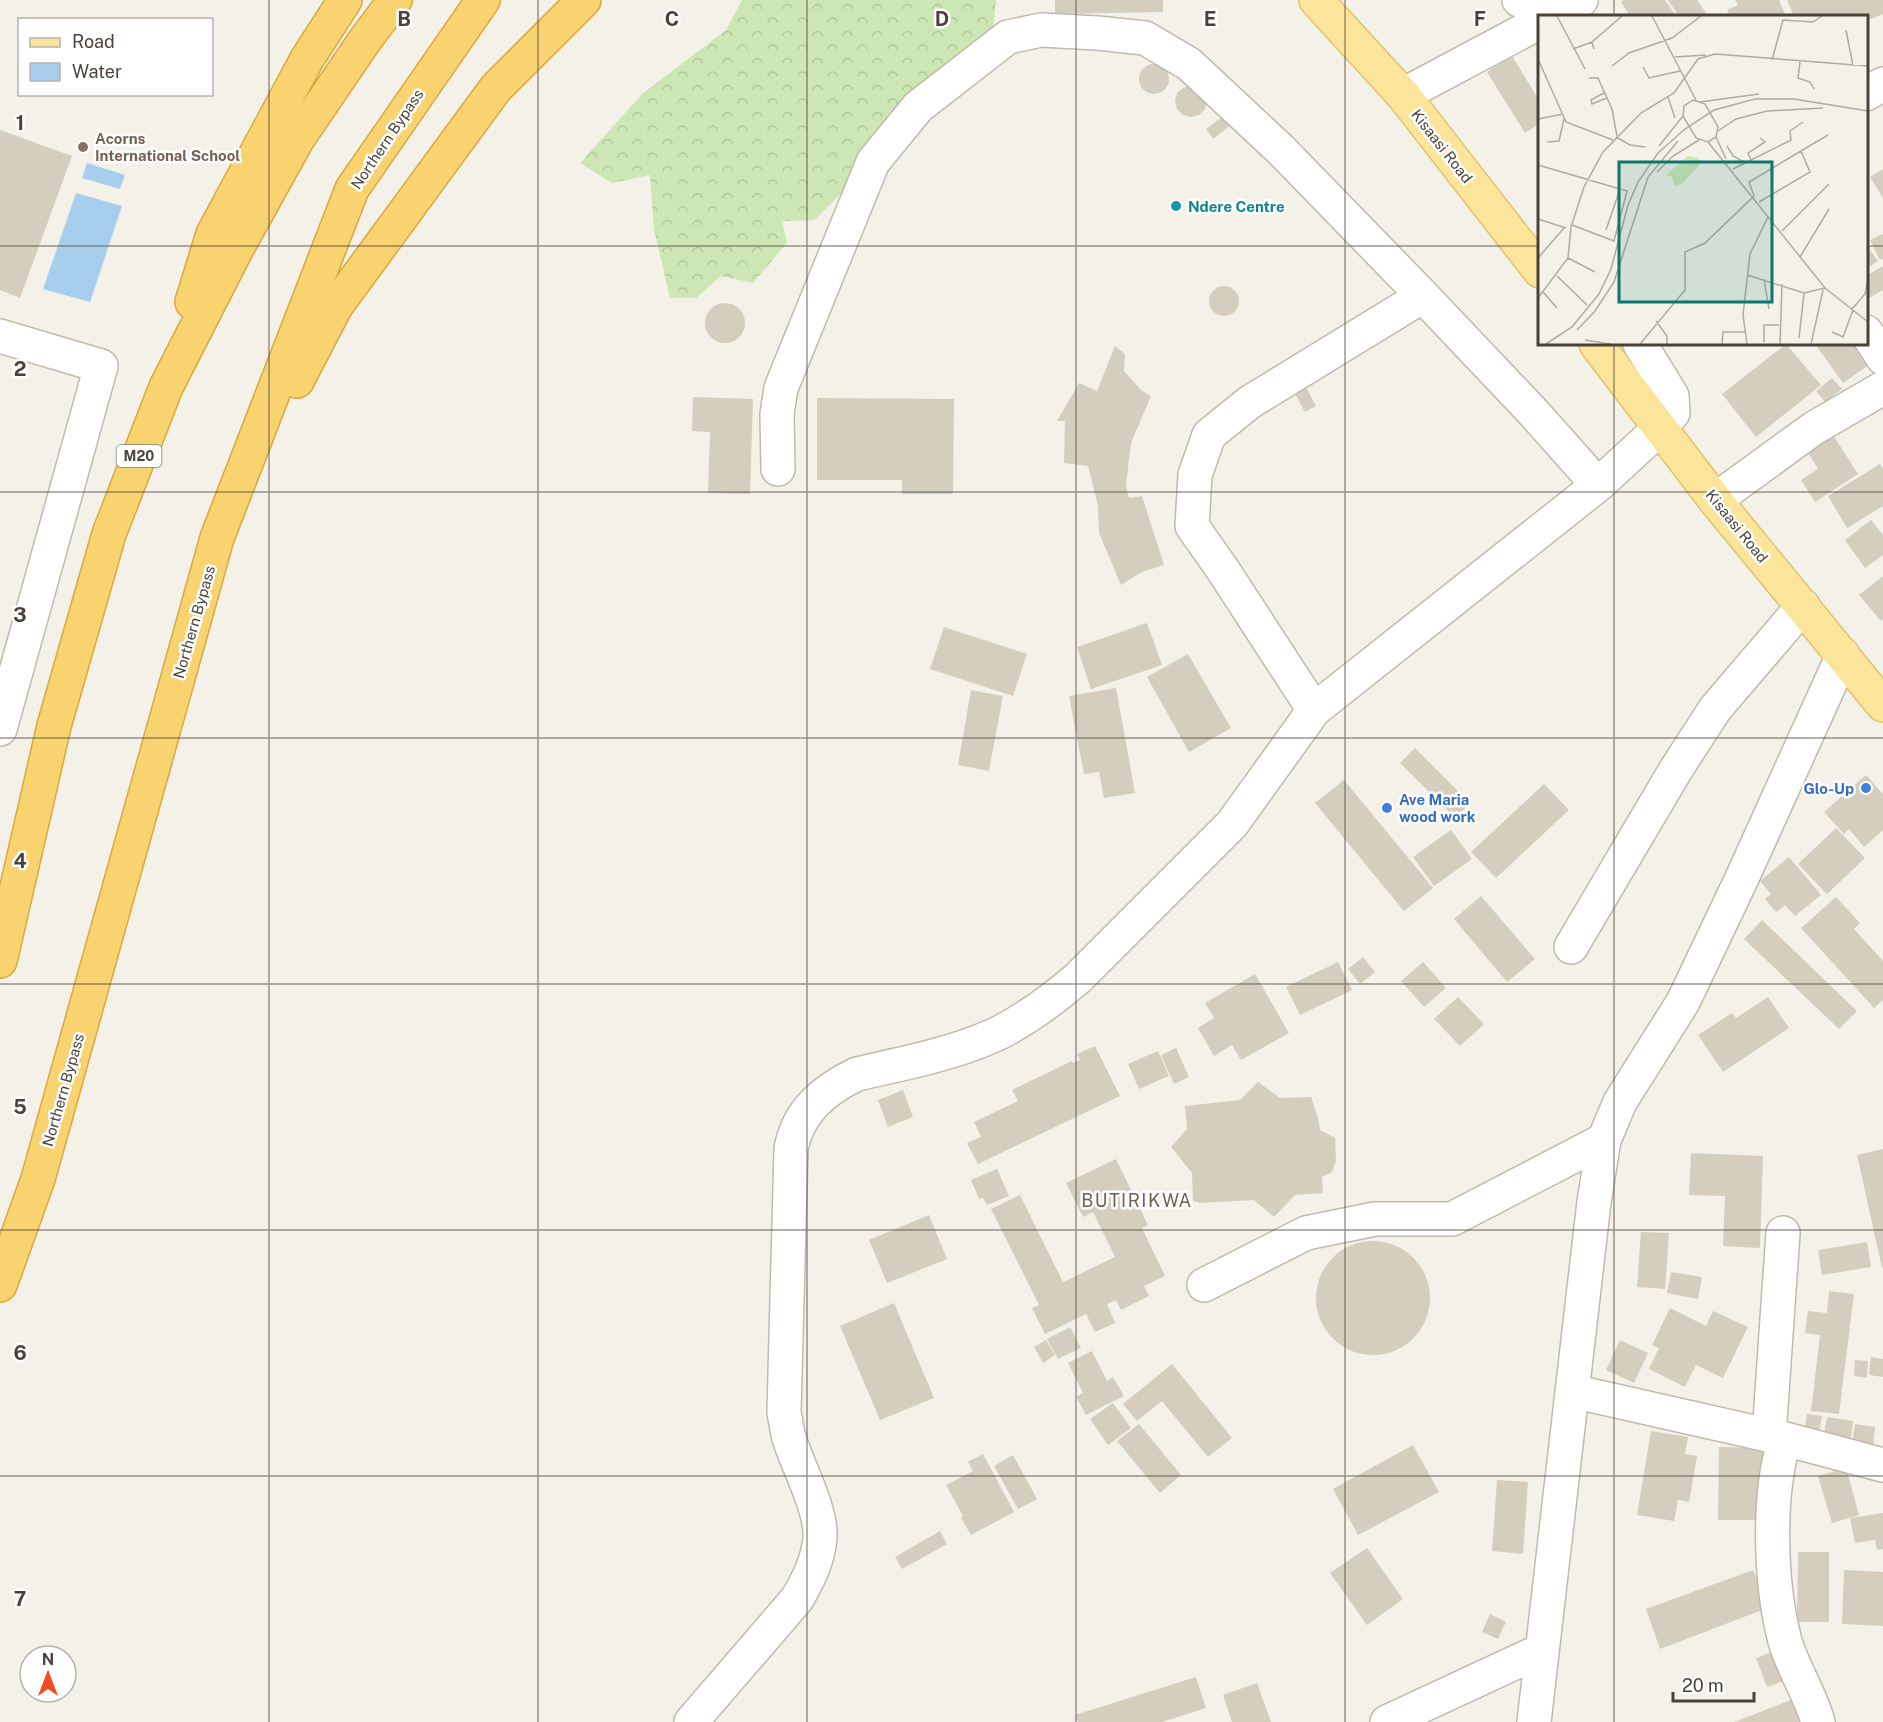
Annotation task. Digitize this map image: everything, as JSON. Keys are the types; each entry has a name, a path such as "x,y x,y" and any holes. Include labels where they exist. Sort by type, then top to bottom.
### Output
{"highway":[{"path":"166,387 213,234 308,59 345,0"},
{"name":"M20","path":"0,961 54,726 102,556 166,387 236,250 297,140 395,0"},
{"name":"Northern Bypass","path":"0,1286 38,1179 217,538 352,189 483,0"},
{"path":"217,538 336,306 496,88 584,0"}],"main road":[{"name":"Kisaasi Road","path":"1316,0 1334,13 1403,95 1538,270"},
{"name":"Kisaasi Road","path":"1597,345 1715,500 1883,705"}],"street":[{"path":"1519,0 1549,15"},
{"path":"1553,15 1581,0"},
{"path":"1588,0 1600,15"},
{"path":"1403,95 1538,23"},
{"path":"778,469 777,414 781,388 873,162 918,106 1008,37 1041,30 1145,38 1189,64 1281,150 1423,296 1533,412 1598,485"},
{"path":"1868,93 1883,84"},
{"path":"1314,710 1192,526 1196,475 1209,435 1250,402 1423,296"},
{"path":"1868,335 1883,358"},
{"path":"0,729 101,366 1,340"},
{"path":"691,1722 797,1599 818,1552 819,1522 790,1441 784,1412 790,1149 793,1134 802,1117 826,1091 857,1074 971,1045 1014,1025 1055,998 1078,978 1232,824 1314,710 1598,485 1660,428 1673,413 1672,396 1641,345"},
{"path":"1715,500 1814,428 1883,388"},
{"path":"1571,947 1675,771 1715,709 1803,606"},
{"path":"1534,1722 1594,1202 1604,1140 1620,1102 1683,1002 1843,655"},
{"path":"1204,1284 1306,1233 1375,1219 1452,1219 1604,1140"},
{"path":"1783,1233 1773,1543 1785,1643 1809,1693 1818,1722"},
{"path":"1572,1391 1777,1437 1883,1465"},
{"path":"1387,1722 1542,1650"}],"green space":[{"path":"742,0 996,0 993,30 846,189 814,220 782,221 787,243 753,283 721,276 696,298 670,298 654,229 650,175 612,183 580,163 642,94 726,30"}],"water":[{"path":"87,163 125,175 120,189 82,178"},
{"path":"76,193 122,206 90,302 43,289"}],"building":[{"path":"1055,0 1163,0 1163,12 1055,14"},
{"path":"1624,0 1665,0 1675,15 1629,15 1621,2"},
{"path":"1668,0 1697,0 1707,15 1678,15"},
{"path":"1735,0 1779,0 1786,15 1730,15 1727,10 1738,5"},
{"path":"1787,0 1883,0 1883,14 1868,20 1868,15 1794,15"},
{"path":"1512,56 1538,98 1538,125 1525,133 1487,72"},
{"path":"1154,64 1165,68 1169,79 1165,90 1154,94 1143,90 1139,79 1143,68"},
{"path":"1191,85 1207,101 1205,109 1199,115 1191,117 1183,115 1177,109 1175,101 1177,93"},
{"path":"1225,115 1232,124 1213,139 1206,129"},
{"path":"0,130 72,156 20,298 0,290"},
{"path":"1883,169 1883,198 1870,177"},
{"path":"1883,234 1883,259 1880,260 1870,240"},
{"path":"1868,248 1878,261 1868,268"},
{"path":"1883,266 1883,290 1869,298 1868,297 1868,275"},
{"path":"1224,286 1235,290 1239,301 1235,312 1224,316 1213,312 1209,301 1213,290"},
{"path":"725,303 739,309 745,323 739,337 725,343 711,337 705,323 711,309"},
{"path":"1785,345 1821,385 1756,437 1722,394"},
{"path":"1816,345 1865,345 1876,360 1843,383"},
{"path":"1115,346 1125,354 1124,371 1141,390 1151,396 1131,443 1126,485 1129,498 1142,496 1164,565 1142,572 1121,585 1099,533 1098,506 1088,466 1064,463 1065,421 1057,421 1079,383 1097,391"},
{"path":"1300,376 1316,406 1305,412 1288,381"},
{"path":"1832,378 1842,389 1825,402 1816,391"},
{"path":"693,397 753,399 750,494 708,493 710,432 692,431"},
{"path":"817,398 954,399 953,494 902,494 902,480 817,480"},
{"path":"1831,432 1858,474 1815,502 1801,480 1818,469 1805,448"},
{"path":"1880,464 1883,469 1883,506 1847,528 1828,496"},
{"path":"1871,520 1883,535 1883,555 1865,568 1845,540"},
{"path":"1883,576 1883,619 1881,621 1859,595"},
{"path":"1147,623 1162,665 1091,689 1077,647"},
{"path":"944,627 1027,654 1013,696 930,669"},
{"path":"1188,654 1231,728 1189,752 1147,677"},
{"path":"1116,688 1135,793 1104,798 1099,772 1084,774 1069,696"},
{"path":"971,690 1003,696 989,771 958,765"},
{"path":"1415,748 1470,803 1455,818 1400,763"},
{"path":"1866,775 1883,794 1883,830 1864,847 1849,829 1844,834 1824,812"},
{"path":"1344,780 1433,888 1404,911 1315,803"},
{"path":"1544,784 1569,810 1496,878 1471,852"},
{"path":"1836,828 1865,858 1827,894 1798,864"},
{"path":"1451,830 1472,859 1434,886 1413,857"},
{"path":"1789,857 1821,895 1795,916 1785,905 1776,912 1765,899 1771,894 1760,881"},
{"path":"1481,896 1535,959 1507,982 1454,919"},
{"path":"1836,897 1860,923 1854,929 1883,961 1883,1000 1874,1008 1801,928"},
{"path":"1762,920 1857,1011 1839,1029 1744,939"},
{"path":"1363,957 1375,972 1360,984 1348,969"},
{"path":"1338,962 1352,990 1300,1015 1286,987"},
{"path":"1423,962 1446,988 1424,1007 1401,981"},
{"path":"1255,974 1289,1033 1241,1060 1232,1045 1214,1056 1198,1028 1214,1018 1205,1003"},
{"path":"1458,997 1484,1024 1460,1046 1434,1019"},
{"path":"1768,997 1789,1028 1723,1072 1698,1035 1732,1013 1736,1018"},
{"path":"1095,1046 1120,1096 978,1164 967,1143 981,1137 974,1122 1018,1101 1012,1090 1072,1061 1073,1063 1080,1060 1077,1054"},
{"path":"1176,1048 1189,1077 1174,1084 1161,1055"},
{"path":"1158,1051 1169,1076 1139,1089 1128,1064"},
{"path":"1258,1082 1280,1098 1311,1097 1320,1130 1335,1138 1336,1161 1332,1172 1322,1177 1323,1193 1295,1195 1274,1217 1254,1200 1200,1203 1193,1201 1192,1173 1171,1147 1187,1129 1185,1106 1240,1100"},
{"path":"903,1090 913,1117 888,1127 878,1100"},
{"path":"1883,1149 1883,1267 1882,1268 1857,1155"},
{"path":"1691,1153 1763,1156 1760,1248 1723,1246 1725,1196 1689,1195"},
{"path":"1116,1159 1148,1225 1142,1228 1165,1276 1144,1286 1149,1296 1121,1310 1116,1300 1107,1304 1115,1323 1095,1332 1086,1314 1045,1334 1032,1308 1039,1305 991,1209 1020,1195 1063,1282 1115,1257 1093,1212 1083,1217 1066,1183"},
{"path":"997,1169 1009,1196 987,1205 983,1198 979,1199 971,1180"},
{"path":"929,1215 947,1259 887,1283 869,1240"},
{"path":"1641,1232 1669,1233 1665,1289 1637,1287"},
{"path":"1373,1241 1395,1245 1413,1258 1426,1276 1430,1298 1426,1320 1413,1338 1395,1351 1373,1355 1351,1351 1333,1338 1320,1320 1316,1298 1320,1276 1333,1258 1351,1245"},
{"path":"1867,1242 1871,1267 1822,1275 1818,1250"},
{"path":"1671,1272 1702,1277 1698,1299 1667,1293"},
{"path":"1829,1291 1854,1294 1839,1414 1811,1411 1820,1335 1805,1333 1808,1311 1827,1313"},
{"path":"894,1303 934,1398 880,1420 840,1326"},
{"path":"1670,1308 1706,1326 1713,1311 1748,1327 1723,1378 1696,1365 1685,1387 1649,1369 1659,1348 1652,1345"},
{"path":"1070,1327 1081,1348 1058,1359 1047,1339"},
{"path":"1046,1340 1055,1355 1043,1363 1034,1347"},
{"path":"1620,1340 1648,1353 1634,1383 1606,1370"},
{"path":"1092,1351 1107,1381 1113,1377 1124,1396 1086,1415 1076,1397 1083,1393 1068,1363"},
{"path":"1871,1357 1883,1359 1883,1377 1869,1375"},
{"path":"1855,1360 1868,1361 1867,1378 1854,1376"},
{"path":"1172,1364 1232,1438 1208,1457 1162,1401 1137,1421 1123,1404"},
{"path":"1113,1403 1131,1428 1108,1445 1090,1419"},
{"path":"1807,1414 1822,1416 1819,1435 1804,1433"},
{"path":"1827,1417 1853,1421 1850,1444 1823,1441"},
{"path":"1139,1424 1181,1475 1160,1493 1117,1441"},
{"path":"1855,1424 1875,1427 1873,1447 1852,1444"},
{"path":"1651,1431 1688,1437 1685,1454 1697,1456 1689,1502 1678,1500 1674,1521 1637,1515"},
{"path":"1413,1445 1439,1492 1358,1535 1333,1489"},
{"path":"1719,1447 1767,1448 1766,1477 1760,1477 1759,1520 1718,1520"},
{"path":"983,1454 1014,1512 971,1535 946,1485 973,1471 968,1462"},
{"path":"1013,1455 1037,1499 1018,1509 994,1466"},
{"path":"1846,1468 1859,1515 1832,1523 1818,1476"},
{"path":"1497,1480 1528,1482 1523,1554 1492,1551"},
{"path":"1883,1513 1883,1549 1877,1550 1875,1540 1855,1543 1850,1518"},
{"path":"940,1531 947,1544 902,1569 895,1557"},
{"path":"1367,1548 1403,1599 1367,1625 1330,1573"},
{"path":"1798,1552 1829,1552 1829,1622 1797,1622"},
{"path":"1753,1570 1770,1607 1660,1649 1646,1609"},
{"path":"1844,1570 1883,1572 1883,1626 1842,1624"},
{"path":"1490,1614 1506,1622 1498,1639 1482,1632"},
{"path":"1777,1650 1789,1679 1767,1687 1756,1658"},
{"path":"1196,1677 1206,1708 1162,1722 1078,1722 1075,1715"},
{"path":"1257,1683 1271,1722 1232,1722 1223,1695"},
{"path":"1799,1697 1812,1722 1734,1722"}],"place":[{"name":"Acorns International School","path":"83,147"},
{"name":"Ndere Centre","path":"1176,206"},
{"name":"Glo-Up","path":"1866,788"},
{"name":"Ave Maria wood work","path":"1387,808"}],"district":[{"name":"BUTIRIKWA","path":"1137,1200"}]}
